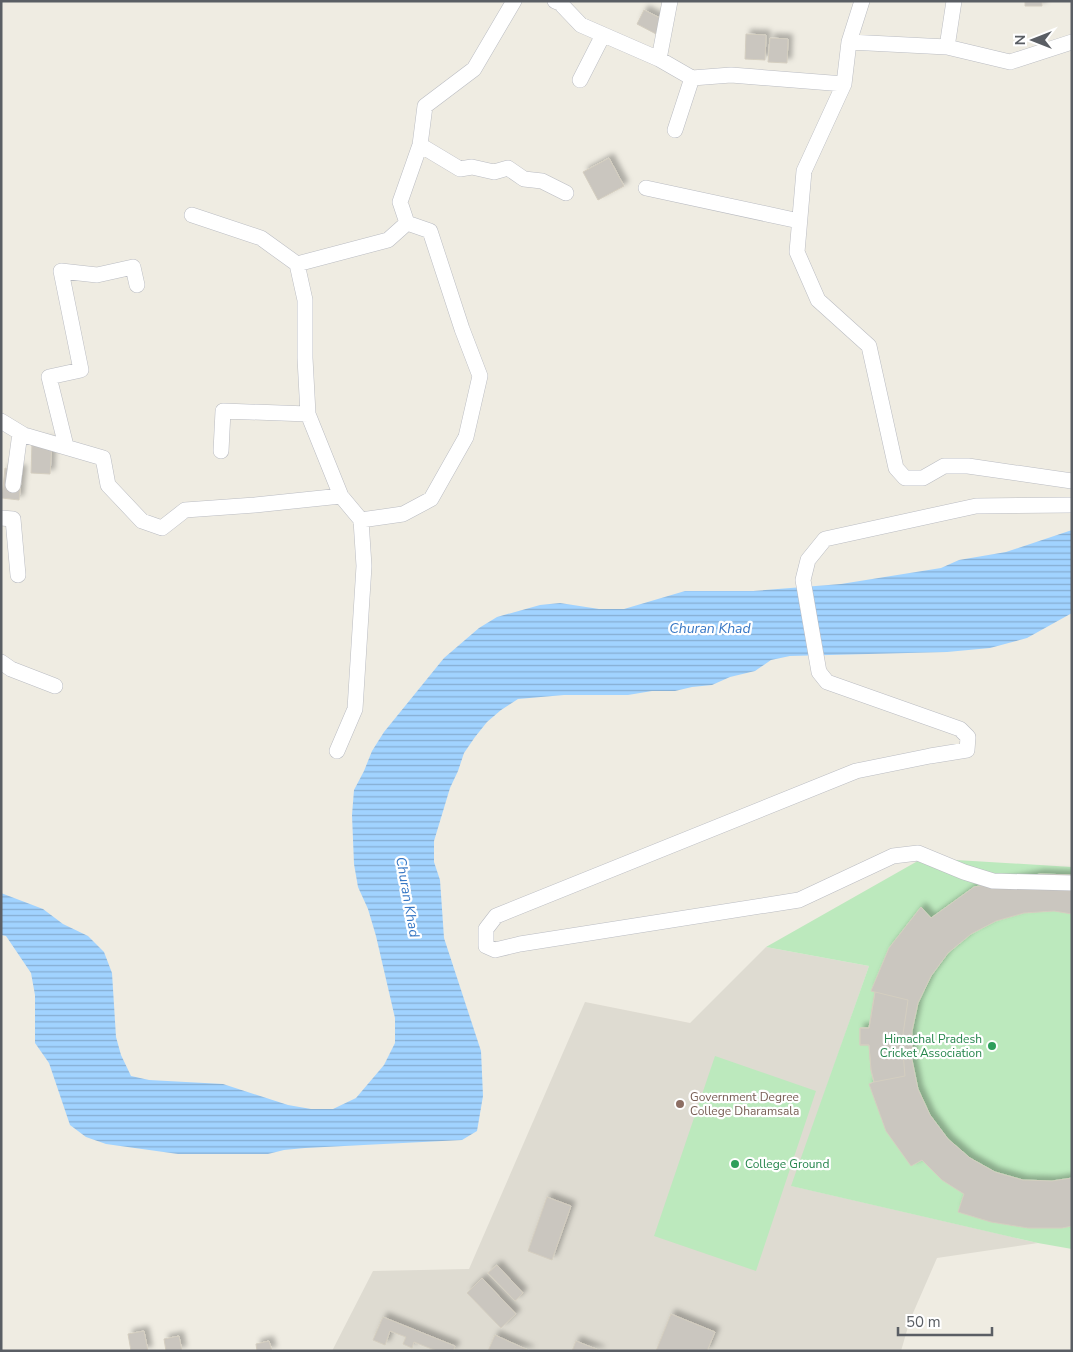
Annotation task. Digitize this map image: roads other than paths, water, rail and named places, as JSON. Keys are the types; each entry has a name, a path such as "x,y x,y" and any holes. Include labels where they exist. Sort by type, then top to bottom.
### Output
{"street":[{"path":"407,223 400,202 420,145 425,106 474,69 514,1"},
{"path":"555,1 560,3 581,25 659,59 692,78 731,75 844,84"},
{"path":"659,59 670,1"},
{"path":"862,1 849,42 844,84 804,171 797,252 818,300 869,346 896,468 905,478 923,478 944,466 968,466 1072,481"},
{"path":"948,47 954,1"},
{"path":"580,80 603,35"},
{"path":"849,42 948,47 1010,62 1072,42"},
{"path":"675,130 692,78"},
{"path":"420,145 460,169 472,167 494,172 508,168 524,179 542,181 566,193"},
{"path":"646,188 800,221"},
{"path":"192,215 261,238 298,264 305,300 305,358 308,414 341,496 361,520 364,566 355,709 336,751"},
{"path":"298,264 388,240 407,223"},
{"path":"361,520 403,514 431,499 466,437 480,376 462,330 430,231 407,223"},
{"path":"66,446 49,377 81,370 61,271 97,275 133,267 137,285"},
{"path":"222,451 223,411 308,414"},
{"path":"1,421 20,433 103,458 108,485 142,521 162,528 185,510 255,506 341,496"},
{"path":"13,485 20,433"},
{"path":"1072,505 976,506 825,539 808,560 803,580 819,672 827,682 960,729 968,737 967,750 856,771 496,916 486,929 486,946 495,950 529,942 799,900 893,856 918,853 964,872 993,881 1072,883"},
{"path":"1,518 14,519 18,575"},
{"path":"1,662 11,669 55,686"}],"water":[{"name":"Churan Khad","path":"1072,530 1072,613 1027,638 990,648 947,652 790,656 771,660 755,671 730,677 712,685 675,691 652,691 628,695 564,695 518,699 487,722 464,753 450,788 434,841 434,862 440,880 444,938 481,1051 483,1096 477,1131 462,1140 305,1148 268,1154 178,1154 106,1144 86,1137 70,1125 49,1063 35,1043 35,995 31,973 6,936 1,935 1,893 43,909 63,924 88,936 104,952 112,973 116,1037 121,1055 131,1076 149,1080 223,1084 288,1105 311,1109 333,1109 356,1098 384,1065 395,1043 395,1018 376,936 368,909 358,887 354,864 352,815 354,790 372,751 384,732 444,658 479,628 497,617 540,605 560,603 599,609 624,609 685,591 753,591 841,584 941,568 959,560 1006,552"}],"place":[{"name":"Himachal Pradesh Cricket Association","path":"992,1046"},
{"name":"Government Degree College Dharamsala","path":"680,1104"},
{"name":"College Ground","path":"735,1164"}]}
